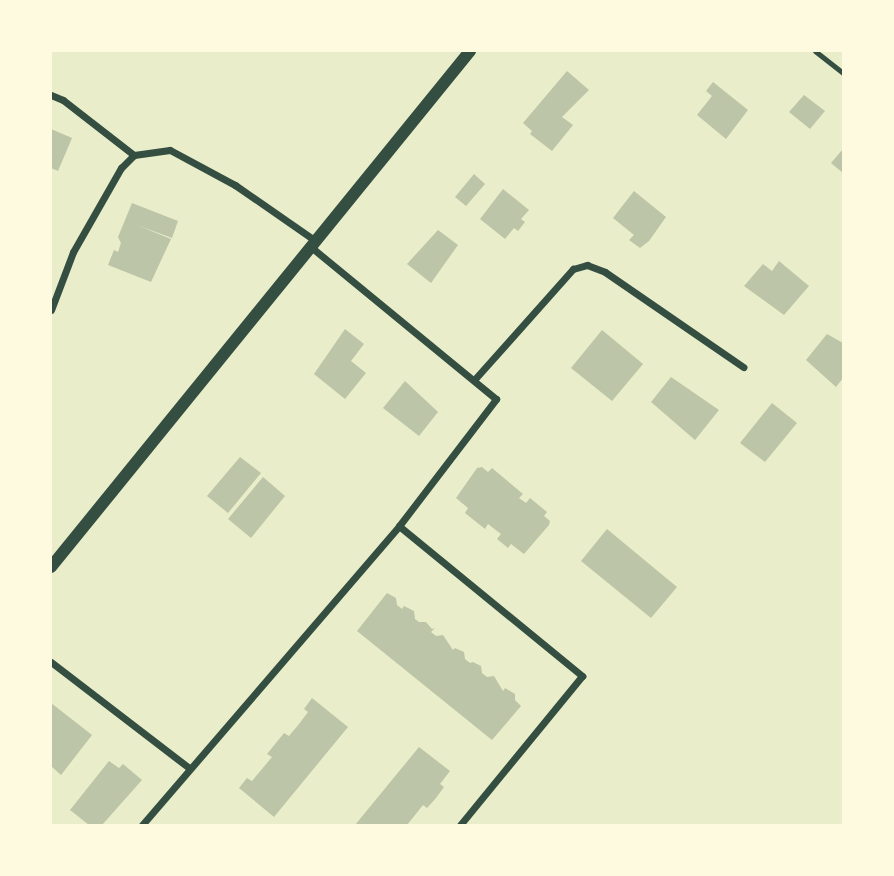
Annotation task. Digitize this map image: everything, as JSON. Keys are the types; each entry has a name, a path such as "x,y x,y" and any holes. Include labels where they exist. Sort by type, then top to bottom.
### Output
{"street":[{"path":"51,567 470,51"},
{"path":"51,95 63,100 134,155"},
{"path":"51,310 74,252 121,168 134,155 170,150 235,185 314,244 496,399 399,526 188,767 142,825"},
{"path":"474,380 573,269 587,265 605,272 743,367"},
{"path":"399,526 582,676 460,825"},
{"path":"51,662 188,767"}],"lane":[{"path":"815,51 843,73"}],"building":[{"path":"567,71 589,90 562,117 573,125 552,151 530,134 532,131 523,123"},
{"path":"713,82 748,110 726,139 697,115 712,96 706,91"},
{"path":"804,95 825,111 810,129 789,112"},
{"path":"51,129 72,138 58,171 51,168"},
{"path":"843,149 843,173 831,163"},
{"path":"474,174 485,184 466,206 455,197"},
{"path":"503,189 529,210 521,219 525,222 518,231 514,228 505,239 480,219"},
{"path":"634,191 666,217 649,241 640,248 629,240 634,235 613,218"},
{"path":"132,203 178,221 172,238 137,225 171,239 151,282 108,265 114,250 118,252 121,243 118,237"},
{"path":"438,230 458,245 431,283 407,264"},
{"path":"779,261 809,286 784,315 744,286 763,264 772,271"},
{"path":"345,329 364,344 351,361 366,373 345,399 314,374"},
{"path":"602,330 643,364 612,401 571,368"},
{"path":"827,334 843,343 843,378 836,387 806,360"},
{"path":"671,377 719,410 695,440 651,402"},
{"path":"405,381 438,412 419,436 383,408"},
{"path":"772,403 797,423 765,462 740,443"},
{"path":"240,457 261,473 228,513 207,496"},
{"path":"482,467 488,472 492,468 523,494 519,498 526,503 530,498 547,512 544,516 550,521 549,525 524,554 511,544 508,548 497,539 501,534 488,524 485,529 465,513 468,508 456,498 477,468"},
{"path":"263,477 285,496 251,538 228,519"},
{"path":"607,529 677,587 651,618 581,561"},
{"path":"387,593 396,598 397,605 402,609 404,606 414,611 415,619 419,622 426,622 432,629 435,628 431,632 436,636 443,635 453,650 455,648 464,652 465,659 481,666 482,673 487,677 494,676 503,691 505,688 515,694 515,700 521,706 492,740 357,631"},
{"path":"312,698 348,727 274,817 239,788 247,778 252,781 272,757 267,754 284,733 289,736 299,724 308,712 304,709"},
{"path":"51,703 92,735 61,775 51,766"},
{"path":"419,747 450,771 440,784 444,787 436,798 427,808 423,805 407,825 355,825"},
{"path":"109,761 119,768 123,764 142,780 102,825 89,825 70,810"}]}
